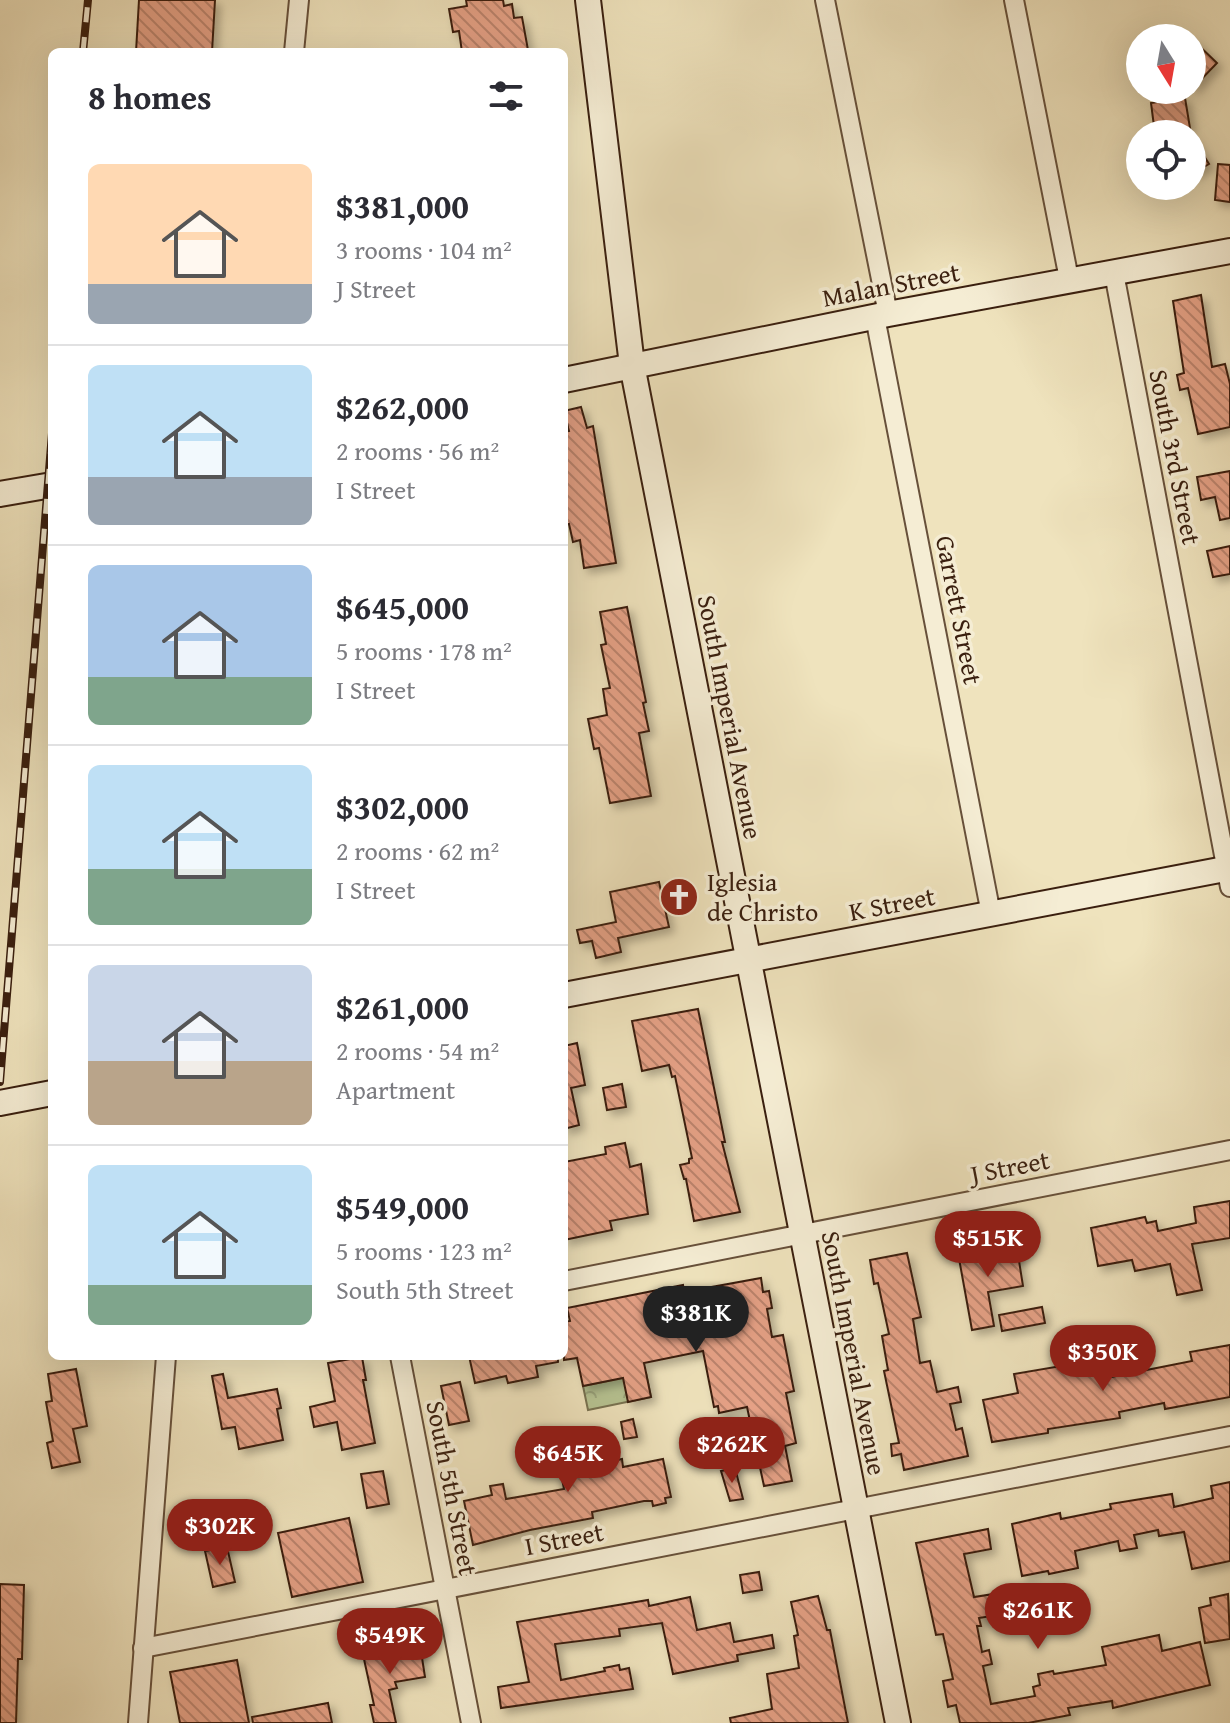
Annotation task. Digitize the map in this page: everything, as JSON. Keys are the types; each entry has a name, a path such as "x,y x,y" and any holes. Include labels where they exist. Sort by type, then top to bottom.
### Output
{"main road":[{"name":"South Imperial Avenue","path":"588,0 632,365 898,1723"},
{"name":"Malan Street","path":"568,379 882,315 1230,251"},
{"path":"0,494 48,486"},
{"name":"K Street","path":"568,994 991,914 1229,874"},
{"path":"0,1103 48,1094"}],"street":[{"path":"294,48 299,0"},
{"name":"Garrett Street","path":"825,0 991,914"},
{"path":"1014,0 1069,279"},
{"name":"South 3rd Street","path":"1114,273 1229,874"},
{"name":"J Street","path":"568,1280 1230,1150"},
{"path":"138,1723 168,1360"},
{"name":"South 5th Street","path":"401,1360 471,1723"},
{"name":"I Street","path":"143,1648 1230,1436"}],"green space":[{"path":"646,1373 651,1397 588,1410 583,1386"}],"building":[{"path":"139,0 215,0 212,48 136,48"},
{"path":"466,0 503,0 504,6 512,4 514,18 522,17 528,48 461,48 459,31 453,32 449,9 467,6"},
{"path":"1206,52 1217,63 1206,74"},
{"path":"1151,104 1186,104 1189,120 1153,120"},
{"path":"1218,164 1230,165 1230,202 1215,200"},
{"path":"1201,295 1212,367 1225,364 1230,384 1230,427 1198,434 1188,388 1180,390 1177,375 1184,373 1173,301"},
{"path":"581,407 587,428 593,426 616,563 584,568 580,540 573,542 568,524 568,410"},
{"path":"1230,471 1230,518 1220,520 1215,497 1201,500 1197,477"},
{"path":"1230,546 1230,574 1213,577 1207,551"},
{"path":"627,607 646,702 643,703 649,731 639,733 651,796 610,803 599,748 594,749 588,719 607,715 603,689 610,688 601,645 606,644 600,612"},
{"path":"659,882 669,927 618,938 621,952 596,958 592,941 580,943 577,930 616,922 610,892"},
{"path":"698,1009 725,1142 722,1142 740,1212 694,1221 686,1179 680,1165 689,1163 692,1158 675,1076 672,1077 669,1065 642,1071 632,1021"},
{"path":"577,1043 585,1085 571,1088 579,1125 568,1128 568,1045"},
{"path":"622,1084 626,1107 607,1110 603,1088"},
{"path":"625,1143 630,1167 641,1164 648,1214 610,1221 612,1230 568,1239 568,1161 606,1154 605,1147"},
{"path":"1230,1201 1230,1238 1192,1244 1202,1290 1177,1295 1170,1264 1135,1271 1132,1260 1098,1266 1091,1228 1145,1217 1147,1223 1156,1221 1158,1231 1196,1223 1194,1207"},
{"path":"1016,1242 1023,1286 988,1292 994,1326 972,1330 958,1253"},
{"path":"907,1253 921,1317 913,1319 920,1363 930,1361 937,1392 958,1387 961,1402 950,1404 956,1430 962,1428 968,1456 904,1470 901,1454 892,1456 891,1444 899,1443 884,1371 888,1370 882,1336 889,1334 870,1260"},
{"path":"761,1278 763,1292 769,1291 772,1308 767,1309 772,1337 783,1335 794,1391 786,1393 796,1443 785,1446 792,1481 764,1486 747,1407 719,1413 718,1406 714,1407 703,1351 644,1363 651,1397 628,1402 623,1378 583,1386 577,1358 568,1359 568,1308 683,1285 684,1292"},
{"path":"1042,1307 1045,1323 1002,1331 999,1315"},
{"path":"1096,1329 1100,1348 1089,1350 1085,1332"},
{"path":"1230,1345 1230,1397 1165,1409 1164,1403 1119,1412 1120,1418 1048,1429 1048,1433 992,1442 983,1400 1018,1393 1014,1374 1079,1363 1078,1355 1091,1353 1095,1375 1110,1372 1111,1377 1192,1361 1190,1352"},
{"path":"363,1360 366,1380 363,1380 375,1443 342,1450 337,1422 314,1427 310,1407 335,1401 328,1363"},
{"path":"470,1360 558,1360 536,1366 538,1377 508,1383 506,1376 475,1383"},
{"path":"76,1369 87,1426 73,1429 80,1462 52,1468 47,1443 53,1441 46,1402 52,1401 48,1374"},
{"path":"223,1374 228,1398 277,1389 283,1440 239,1449 235,1427 222,1429 212,1376"},
{"path":"460,1382 469,1421 449,1425 441,1386"},
{"path":"633,1419 637,1437 624,1439 621,1422"},
{"path":"581,1432 588,1466 622,1459 623,1467 663,1459 671,1497 665,1498 666,1503 653,1506 652,1501 644,1501 592,1512 593,1518 473,1545 464,1501 492,1495 490,1486 503,1484 506,1499 564,1489 554,1438"},
{"path":"735,1468 743,1499 730,1501 721,1471"},
{"path":"383,1471 389,1504 367,1508 361,1474"},
{"path":"1230,1482 1230,1561 1192,1569 1184,1532 1159,1536 1158,1530 1134,1535 1137,1548 1120,1551 1118,1541 1075,1551 1078,1568 1022,1576 1012,1524 1060,1513 1061,1519 1111,1509 1110,1504 1172,1494 1174,1507 1213,1498 1211,1486"},
{"path":"349,1518 363,1582 292,1597 278,1533"},
{"path":"988,1529 991,1549 964,1554 974,1597 1000,1593 1003,1614 979,1618 981,1626 977,1626 982,1652 989,1650 992,1664 983,1666 991,1704 1035,1696 1033,1687 1040,1685 1038,1674 1106,1665 1102,1647 1159,1635 1162,1651 1200,1642 1210,1685 1113,1708 1112,1701 1068,1708 1070,1715 1028,1723 960,1723 956,1705 948,1707 943,1681 953,1679 943,1634 936,1635 916,1543"},
{"path":"227,1547 235,1582 213,1587 205,1551"},
{"path":"759,1572 762,1590 743,1593 740,1575"},
{"path":"0,1584 24,1585 16,1723 0,1723"},
{"path":"1228,1594 1230,1639 1205,1643 1199,1608 1211,1605 1210,1598"},
{"path":"818,1596 827,1630 830,1630 848,1723 731,1723 730,1718 772,1709 767,1674 799,1668 794,1636 798,1635 791,1602"},
{"path":"690,1597 697,1630 730,1623 734,1642 772,1635 774,1648 737,1655 738,1661 673,1674 662,1623 619,1629 620,1636 555,1644 561,1680 619,1665 620,1670 629,1668 633,1689 501,1708 498,1687 529,1682 517,1622 648,1600 649,1606"},
{"path":"388,1645 389,1651 420,1645 425,1677 395,1682 397,1688 389,1690 396,1723 374,1723 370,1705 374,1705 362,1650"},
{"path":"237,1660 249,1723 180,1723 170,1672"},
{"path":"328,1703 332,1723 253,1723 252,1717"}],"railway":[{"path":"83,48 88,0"},
{"path":"0,1082 48,483"}],"place":[{"name":"Iglesia de Christo","path":"679,897"}]}
